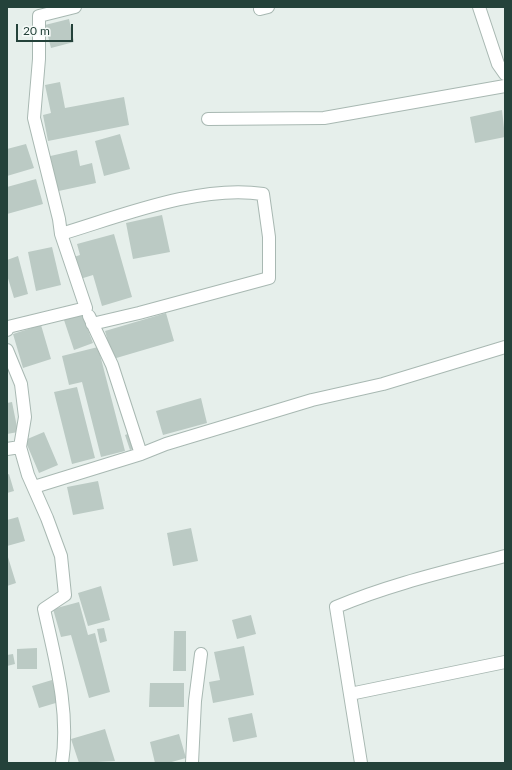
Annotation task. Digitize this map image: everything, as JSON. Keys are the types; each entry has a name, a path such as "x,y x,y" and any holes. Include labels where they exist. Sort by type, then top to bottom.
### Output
{"street":[{"path":"75,7 38,16 39,59 34,118 59,219 61,234 92,324 112,365 141,454"},
{"path":"479,7 498,64 505,74"},
{"path":"208,119 324,118 505,86"},
{"path":"61,234 154,205 243,191 263,194 269,238 268,278 139,313 92,324"},
{"path":"7,330 8,327 86,308"},
{"path":"34,487 141,454 166,444 312,400 383,384 505,348"},
{"path":"7,350 21,384 25,417 20,447 28,474 61,556 65,595 44,609 63,697 64,751 62,763"},
{"path":"7,449 20,447"},
{"path":"361,763 336,607 366,594 410,580 505,556"},
{"path":"192,763 195,701 201,654"},
{"path":"350,694 505,662"}],"building":[{"path":"69,19 74,42 51,48 45,25"},
{"path":"60,82 65,108 124,97 129,125 48,141 43,115 51,113 45,85"},
{"path":"502,110 505,137 475,143 470,117"},
{"path":"120,134 130,169 104,176 95,141"},
{"path":"26,144 34,168 7,176 7,149"},
{"path":"77,150 80,166 92,163 96,183 54,192 46,157"},
{"path":"36,179 43,204 7,214 7,187"},
{"path":"162,215 170,252 133,259 126,223"},
{"path":"114,234 132,297 102,306 93,275 80,279 74,257 80,255 77,244"},
{"path":"52,247 61,285 36,291 28,252"},
{"path":"18,256 28,294 14,298 7,275 7,260"},
{"path":"166,313 174,341 113,359 105,331"},
{"path":"82,314 93,343 74,350 64,320"},
{"path":"41,325 51,359 23,368 13,334"},
{"path":"98,347 125,451 101,457 82,382 69,385 62,356"},
{"path":"77,387 95,458 72,464 54,392"},
{"path":"201,398 207,423 163,435 156,411"},
{"path":"12,402 18,432 7,434 7,403"},
{"path":"44,432 58,465 39,473 25,440"},
{"path":"133,432 138,446 130,450 125,435"},
{"path":"9,474 14,491 7,493 7,475"},
{"path":"98,481 104,509 73,515 67,487"},
{"path":"18,517 25,541 7,546 7,520"},
{"path":"191,528 198,561 173,566 167,533"},
{"path":"7,554 16,583 7,586"},
{"path":"101,586 110,620 88,626 78,593"},
{"path":"79,602 88,635 95,633 110,692 89,698 71,635 61,637 53,609"},
{"path":"251,615 256,634 237,639 232,620"},
{"path":"104,628 107,641 100,643 97,629"},
{"path":"174,631 186,631 186,671 173,671"},
{"path":"244,646 254,695 213,703 209,682 220,680 214,652"},
{"path":"37,648 37,669 17,669 17,649"},
{"path":"13,654 15,664 7,666 7,655"},
{"path":"52,680 59,702 39,708 32,686"},
{"path":"150,683 184,683 184,707 149,707"},
{"path":"252,713 257,737 233,742 228,718"},
{"path":"105,729 115,761 79,763 71,739"},
{"path":"179,734 186,758 168,763 155,763 150,742"}]}
